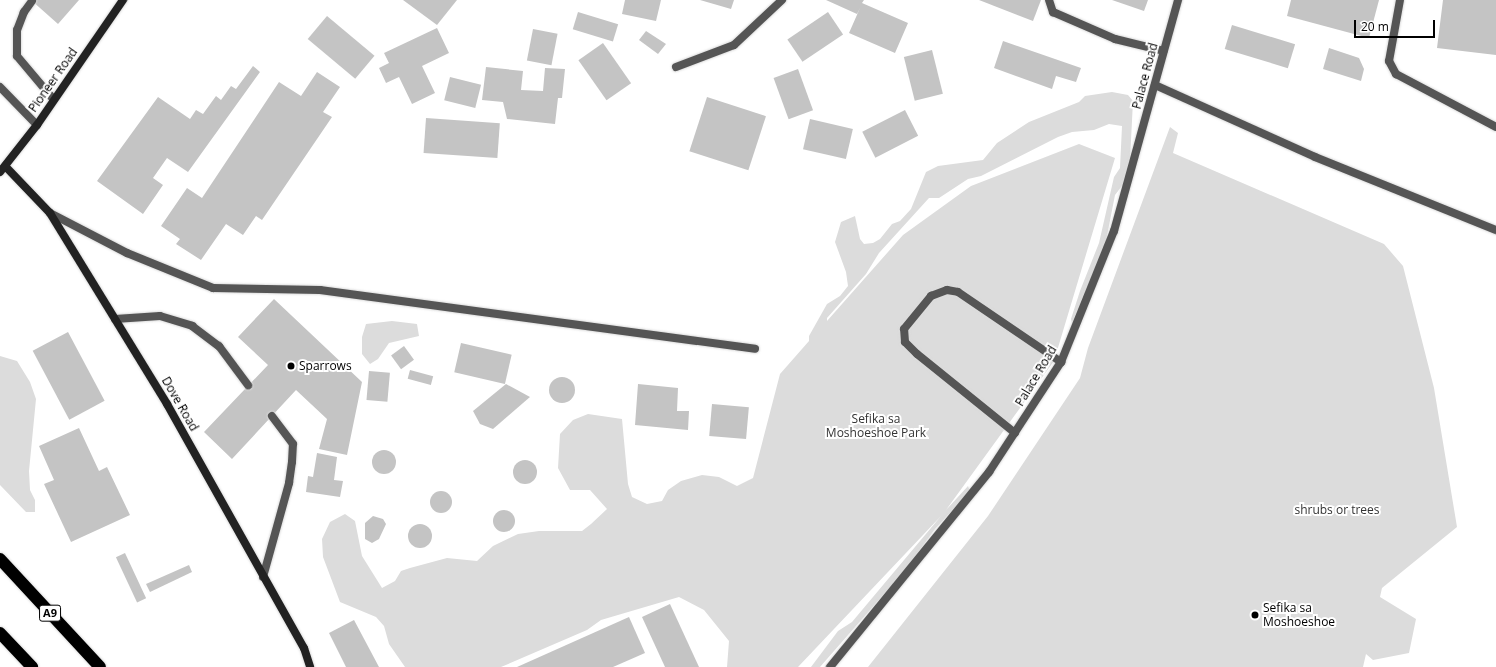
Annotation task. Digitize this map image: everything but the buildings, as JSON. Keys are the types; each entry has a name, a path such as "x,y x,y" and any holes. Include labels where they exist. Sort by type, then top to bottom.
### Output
{"highway":[{"name":"A9","path":"0,559 100,667"},
{"path":"0,633 32,667"}],"main road":[{"name":"Pioneer Road","path":"3,170 37,125 124,0"},
{"name":"Dove Road","path":"3,170 50,213 167,404 304,648 310,667"}],"street":[{"path":"676,67 734,45 782,0"},
{"path":"1049,0 1053,12 1115,39 1164,51"},
{"name":"Palace Road","path":"830,667 989,472 1061,362 1114,231 1178,0"},
{"path":"1400,0 1389,61 1396,74 1496,127"},
{"path":"32,1 24,12 17,30 17,56 54,100"},
{"path":"1155,85 1315,157 1496,230"},
{"path":"0,86 37,125"},
{"path":"50,213 127,253 213,288 320,290 755,349"},
{"path":"1014,433 917,354 905,342 904,329 931,296 947,290 958,292 1061,362"},
{"path":"115,319 160,316 192,326 219,346 248,385"},
{"path":"263,577 289,483 292,462 293,444 272,416"}],"green space":[{"name":"Sefika sa Moshoeshoe Park","path":"1112,92 1128,95 1133,101 1130,160 1125,182 1115,195 1106,241 1072,323 1071,319 1080,291 1099,243 1114,177 1120,168 1122,126 1109,124 1094,130 1072,132 1058,137 981,176 968,179 939,198 929,198 879,253 866,274 827,318 827,321 903,235 971,186 1079,144 1115,158 1054,361 946,510 968,486 970,491 935,529 905,570 820,667 811,667 838,631 852,622 941,516 798,667 727,667 729,641 704,610 679,597 601,620 587,630 501,667 405,667 389,644 384,626 376,617 340,602 323,557 322,539 330,522 345,514 355,521 362,556 382,588 395,581 401,571 410,568 447,558 477,561 493,546 518,534 539,531 582,531 607,509 590,490 570,490 558,468 560,434 573,420 588,414 622,419 628,484 632,497 647,504 662,501 668,490 681,481 702,475 719,477 737,486 753,478 780,374 809,341 809,336 827,304 840,296 848,286 846,272 835,242 841,222 855,216 860,239 864,244 873,243 880,239 892,224 900,221 911,209 926,172 938,166 983,160 997,143 1029,122 1079,102 1085,96"},
{"name":"shrubs or trees","path":"1170,127 1178,133 1173,153 1384,244 1403,266 1434,388 1457,527 1382,588 1380,597 1416,619 1409,653 1373,660 1366,654 1363,667 868,667 988,516 1080,378 1088,348"},
{"path":"392,321 417,324 419,336 389,343 378,359 370,364 362,354 362,337 366,324"},
{"path":"0,356 17,361 30,382 36,399 29,471 30,490 35,500 35,512 26,512 0,485"}],"place":[{"name":"Sparrows","path":"291,366"},
{"name":"Sefika sa Moshoeshoe","path":"1255,615"}]}
